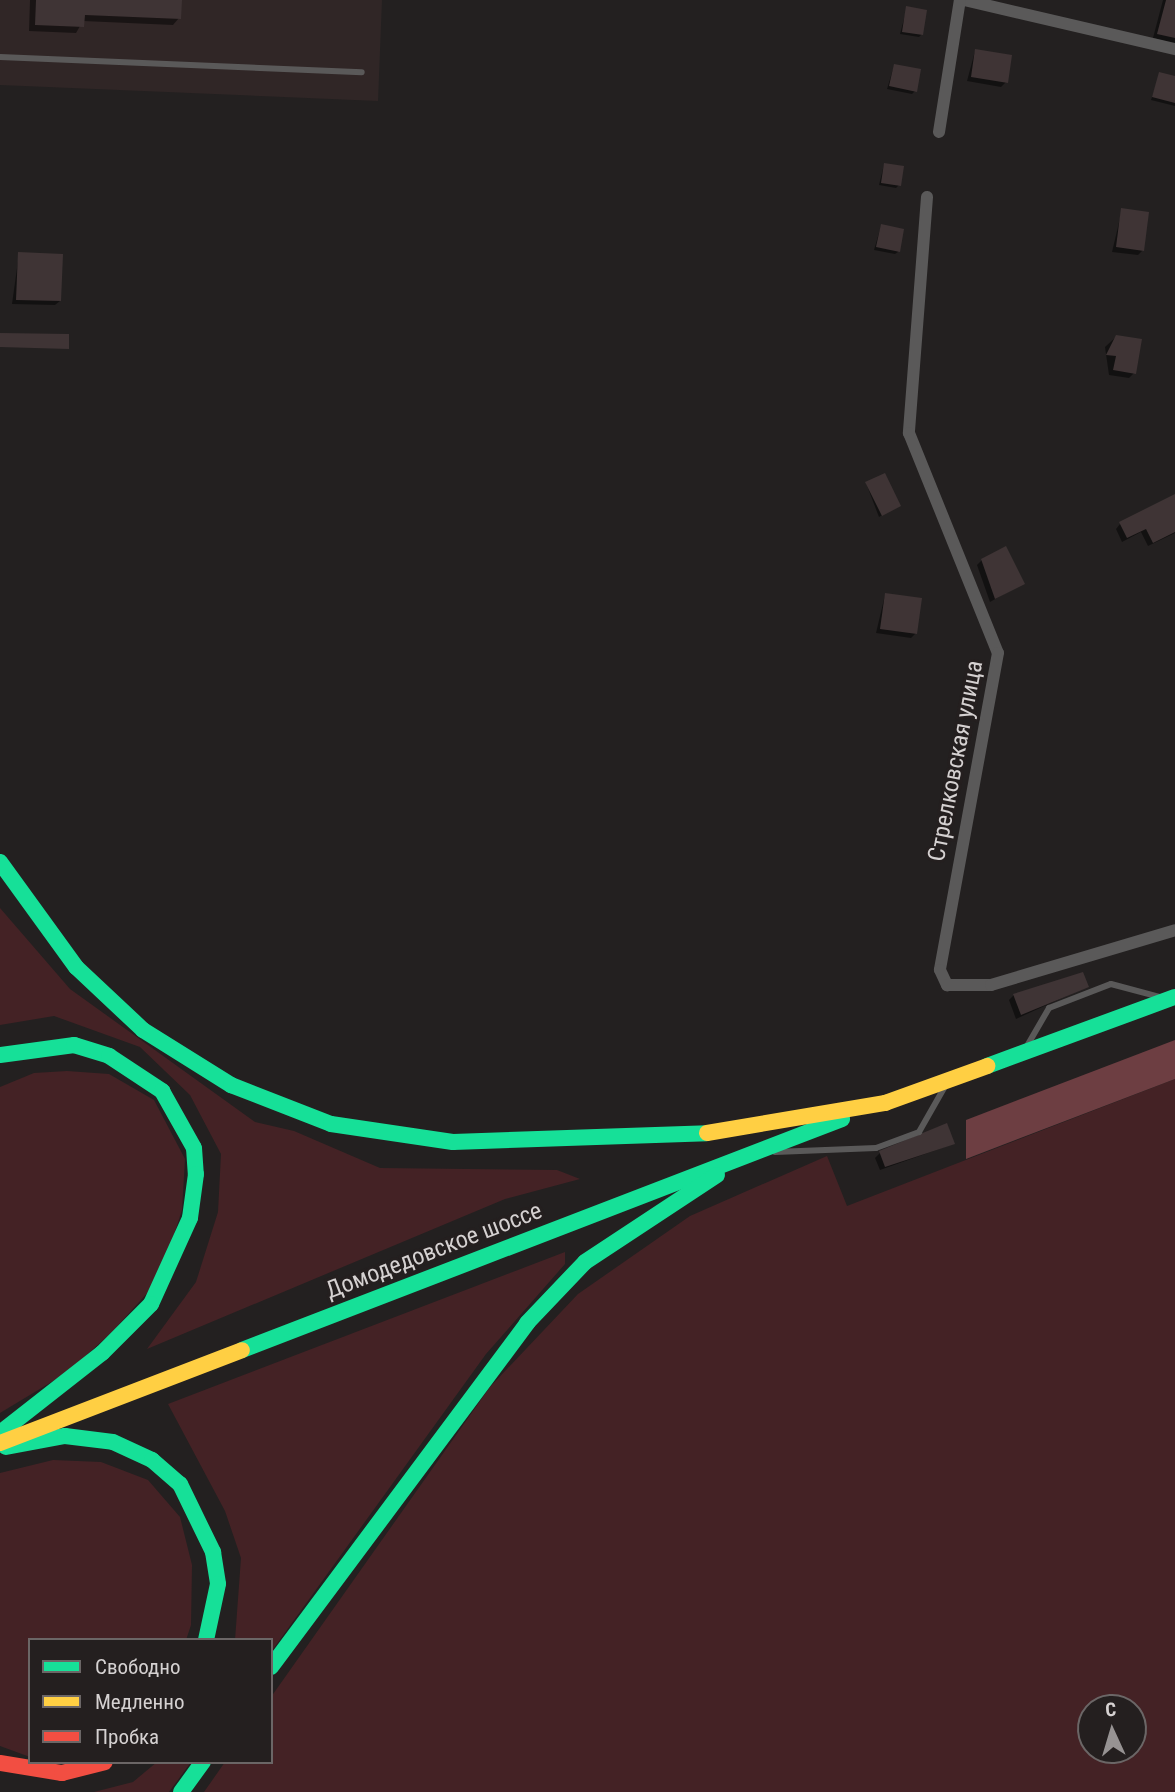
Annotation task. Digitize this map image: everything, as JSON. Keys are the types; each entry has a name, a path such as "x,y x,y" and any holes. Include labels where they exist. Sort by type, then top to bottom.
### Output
{"main road":[{"path":"0,862 76,967 143,1030 230,1086 331,1124 453,1142 548,1144 674,1138 885,1103 1172,998"},
{"path":"0,1055 74,1045 109,1056 162,1091 194,1148 197,1174 190,1218 151,1304 102,1353 0,1433"},
{"name":"Домодедовское шоссе","path":"0,1445 885,1103"},
{"path":"273,1664 527,1323 585,1262 752,1153"},
{"path":"0,1445 65,1436 113,1442 152,1460 180,1484 213,1552 218,1584 206,1638"},
{"path":"0,1763 61,1773 97,1764"},
{"path":"181,1792 202,1764"}],"street":[{"path":"939,132 962,0 1175,49"},
{"name":"Стрелковская улица","path":"927,197 909,433 998,653 940,970 947,985 991,985 1175,930"}],"lane":[{"path":"0,57 362,72"},
{"path":"1023,1052 1049,1008 1111,984 1172,998"},
{"path":"752,1153 876,1149 919,1132 949,1080"}],"shaded area":[{"path":"0,0 382,0 378,101 0,85"},
{"path":"0,908 70,989 255,1122 294,1131 380,1168 557,1170 580,1179 505,1199 147,1349 196,1282 218,1212 221,1154 190,1095 140,1047 54,1016 0,1025"},
{"path":"1175,1040 1175,1079 966,1159 966,1120"},
{"path":"67,1071 109,1074 154,1100 185,1159 182,1210 159,1280 112,1332 68,1372 0,1413 0,1087 34,1073"},
{"path":"1175,1079 1175,1792 204,1792 224,1764 273,1764 273,1694 490,1387 578,1294 690,1216 827,1156 847,1206"},
{"path":"565,1252 565,1264 486,1354 273,1649 273,1638 235,1638 241,1558 225,1511 168,1404"},
{"path":"53,1460 101,1462 148,1480 180,1517 192,1565 191,1625 187,1638 28,1638 28,1756 0,1746 0,1473"},
{"path":"155,1764 190,1764 169,1792 94,1792 133,1782"}],"building":[{"path":"36,0 182,0 181,19 85,15 84,27 35,25"},
{"path":"1166,0 1175,0 1175,38 1157,34"},
{"path":"906,6 927,10 923,35 902,32"},
{"path":"975,49 1012,55 1008,83 971,77"},
{"path":"894,64 921,69 917,92 889,86"},
{"path":"1159,72 1175,76 1175,103 1152,97"},
{"path":"884,163 904,166 901,186 881,183"},
{"path":"1121,208 1149,212 1144,251 1116,247"},
{"path":"881,224 904,229 900,252 876,247"},
{"path":"18,252 63,254 61,301 16,300"},
{"path":"0,333 69,334 69,349 0,347"},
{"path":"1116,335 1142,339 1136,374 1113,370 1116,356 1106,355"},
{"path":"885,473 901,506 882,516 865,482"},
{"path":"1175,494 1175,532 1153,543 1146,529 1127,538 1119,522"},
{"path":"1006,546 1025,584 995,599 981,559"},
{"path":"885,593 922,598 917,634 880,629"},
{"path":"1083,972 1089,987 1021,1015 1013,994"},
{"path":"947,1123 955,1144 885,1167 879,1151"}],"traffic: fast":[{"path":"0,862 76,967 143,1030 231,1085 331,1124 453,1142 707,1133"},
{"path":"987,1066 1175,997"},
{"path":"0,1055 74,1045 109,1056 162,1091 194,1148 196,1174 190,1218 151,1304 102,1353 0,1433"},
{"path":"242,1350 842,1119"},
{"path":"273,1664 527,1323 585,1262 717,1175"},
{"path":"6,1447 65,1436 113,1442 152,1460 180,1484 213,1552 218,1584 206,1638"},
{"path":"181,1792 202,1764"}],"traffic: slow":[{"path":"707,1133 885,1103 987,1066"},
{"path":"0,1443 242,1350"}],"traffic: jam":[{"path":"0,1763 62,1773 97,1764"}]}
